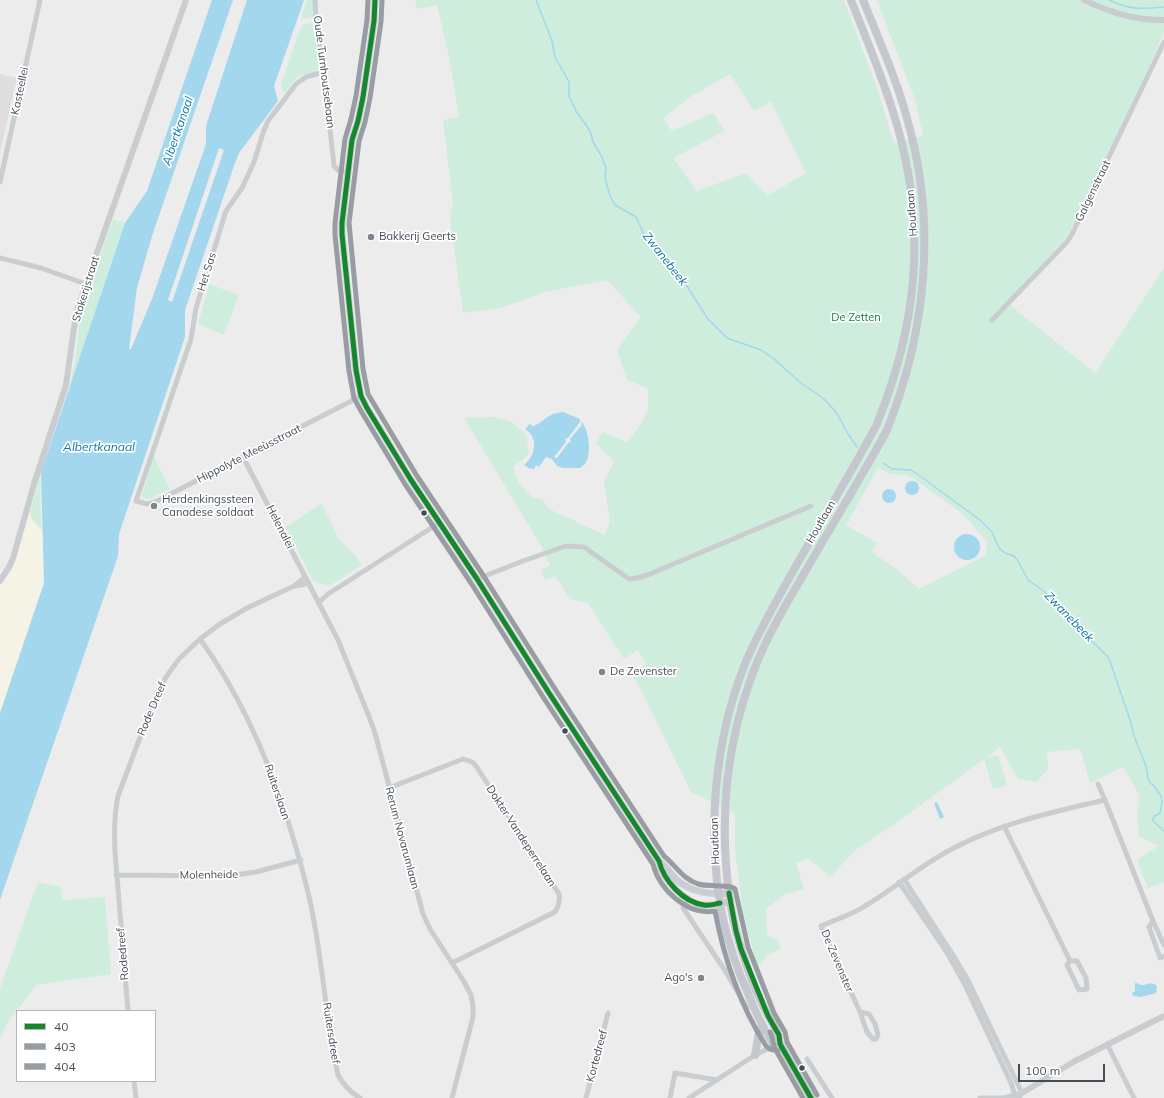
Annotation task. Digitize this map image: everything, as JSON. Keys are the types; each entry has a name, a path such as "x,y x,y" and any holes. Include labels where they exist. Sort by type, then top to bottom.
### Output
{"main road":[{"path":"375,0 374,21 363,97 352,140 347,172 342,223 356,370 361,396 371,416 439,523 477,579 549,693 659,861 678,880 692,889 712,894 728,893"},
{"name":"Houtlaan","path":"851,0 886,92 903,148 912,203 914,229 912,298 905,338 895,376 876,426 765,621 747,659 732,702 724,734 715,808 714,848 720,903 734,960 741,977 762,1026 772,1042 780,1044 779,1036 757,991 741,949 728,893 725,834 726,792 734,735 747,690 763,650 788,602 886,430 896,406 906,375 919,319 925,252 925,228 920,177 914,146 904,107 863,0"},
{"path":"659,861 660,868 669,882 688,898 705,906 730,902"},
{"path":"688,898 692,889"},
{"path":"755,1055 759,1033 762,1026"},
{"path":"780,1044 811,1098"}],"street":[{"name":"Kasteellei","path":"0,182 40,0"},
{"name":"Stokerijstraat","path":"0,581 10,567 34,484 66,385 76,314 186,0"},
{"name":"Oude Turnhoutsebaan","path":"315,0 335,168 347,172"},
{"path":"1084,0 1121,16 1164,20"},
{"name":"Galgenstraat","path":"992,320 1067,242 1072,234 1164,42"},
{"name":"Het Sas","path":"136,501 191,339 196,308 226,211 242,188 254,162 268,122 296,84 306,77 323,72"},
{"path":"0,258 41,268 86,284"},
{"name":"Hippolyte Meeùsstraat","path":"136,501 147,504 155,502 361,396"},
{"name":"Helenalei","path":"243,457 305,577"},
{"path":"477,579 566,546 584,547 630,579 637,578 650,574 811,506"},
{"path":"318,600 439,523"},
{"name":"Rerum Novarumlaan","path":"305,577 338,640 368,714 423,914 430,930 463,980 471,995 474,1006 473,1018 452,1098"},
{"name":"Rode Dreef","path":"118,896 113,828 114,811 118,796 162,683 179,659 200,639 233,616 294,586 305,577"},
{"name":"Rode Dreef","path":"294,586 301,586 308,583"},
{"name":"Ruiterslaan","path":"200,639 213,657 247,717 259,742 281,799 300,860 312,911 320,958"},
{"name":"Dokter Vandeperrelaan","path":"389,788 450,763 463,759 472,762 558,894 558,908 554,912 452,963"},
{"path":"1098,784 1164,945"},
{"name":"De Zevenster","path":"860,1012 869,1014 875,1024 878,1035 876,1039 873,1040 867,1032 860,1012 821,926 849,915 865,906 899,882 953,848 1004,826 1055,811 1105,800"},
{"path":"1004,826 1070,960"},
{"name":"Molenheide","path":"116,875 228,876 256,872 300,860"},
{"path":"904,879 966,981 1018,1095"},
{"path":"899,882 936,932"},
{"name":"Rodedreef","path":"118,896 128,1010"},
{"path":"688,898 684,908 724,969 747,1008"},
{"path":"1153,921 1149,928 1160,958 1164,956"},
{"name":"Ruitersdreef","path":"320,958 338,1075 350,1092 360,1098"},
{"path":"1070,960 1077,961 1086,978 1087,989 1079,990 1067,965 1070,960"},
{"name":"Kortedreef","path":"586,1098 608,1014"},
{"path":"980,1098 1004,1098 1018,1095 1075,1061 1164,1016"},
{"path":"689,1098 755,1055 780,1044"},
{"path":"1107,1044 1134,1098"},
{"path":"807,1059 832,1098"},
{"path":"670,1098 675,1073 717,1080"},
{"path":"134,1082 136,1098"}],"shaded area":[{"path":"0,74 17,78 0,152"},
{"path":"30,512 32,519 43,532 44,583 0,713 0,586 13,569"}],"green space":[{"path":"307,0 314,0 314,17 301,19"},
{"name":"De Zetten","path":"415,0 844,0 879,94 894,143 923,136 915,100 877,0 1164,0 1164,33 1130,108 1070,231 1064,241 1006,302 1095,373 1164,268 1164,882 1148,888 1137,860 1158,846 1139,836 1137,817 1140,796 1123,767 1090,783 1080,749 1047,752 1048,769 1037,782 1018,779 1000,747 986,758 998,755 1007,785 993,789 984,759 899,821 857,849 830,877 809,859 796,863 804,889 783,895 766,909 767,935 778,940 781,948 767,956 757,966 743,912 735,850 735,813 691,792 640,688 631,674 646,664 638,650 624,659 588,603 569,599 556,576 545,580 541,569 550,566 543,549 464,418 495,417 512,422 527,436 528,455 513,467 519,484 531,496 543,500 549,509 605,535 610,522 604,481 614,462 596,443 603,432 627,442 641,424 647,411 647,388 627,380 617,350 641,317 607,280 545,292 501,308 463,313 450,218 453,203 443,120 459,117 450,61 437,5 417,9","holes":["730,74 754,111 771,102 806,173 767,196 746,173 697,191 673,158 725,131 713,113 672,131 663,118 690,97","878,468 889,474 908,475 962,513 987,542 985,556 919,589 899,571 872,552 877,543 846,525"]},
{"path":"310,23 314,25 320,67 315,71 297,78 285,93 281,85 299,31 303,25"},
{"path":"113,219 125,223 70,386 76,355 80,315"},
{"path":"209,284 239,295 224,335 198,324"},
{"path":"154,455 170,489 147,500 142,496"},
{"path":"40,476 41,529 32,519 30,512"},
{"path":"322,503 338,538 353,553 362,565 329,586 313,581 286,527"},
{"path":"38,882 60,887 62,900 105,897 111,974 36,985 7,1023 0,1040 0,988"}],"water":[{"name":"Albertkanaal","path":"212,0 233,0 152,236 137,288 129,349 131,349 152,299 206,144 206,126 247,0 304,0 274,86 278,101 239,153 185,310 185,337 119,534 118,556 0,900 0,713 44,583 41,472 125,223 147,191","holes":["219,148 224,150 172,302 168,300"]},
{"path":"563,412 580,419 580,422 568,438 565,439 566,442 554,457 557,458 568,443 571,442 570,439 582,425 582,422 589,443 588,455 585,464 580,468 563,468 557,466 552,459 546,457 539,467 536,465 534,469 530,469 524,465 528,462 533,453 534,442 530,433 526,430 526,427 531,424 532,427 553,414"},
{"path":"909,481 915,481 919,485 919,491 915,495 909,495 905,491 905,485"},
{"path":"886,489 892,489 896,493 896,499 892,503 886,503 882,499 882,493"},
{"path":"967,534 976,538 980,547 976,556 967,560 958,556 954,547 958,538"},
{"path":"937,802 944,817 940,819 934,803"},
{"path":"1135,983 1141,985 1150,983 1154,984 1157,986 1156,993 1141,997 1133,996 1132,993 1135,991"}],"waterway":[{"name":"Zwanebeek","path":"536,0 552,41 555,57 569,82 569,96 576,111 590,131 593,142 602,157 606,168 605,178 610,196 615,205 636,217 644,234 678,272 708,319 727,338 761,350 774,359 801,383 824,399 836,412 857,447"},
{"path":"1109,0 1123,6 1136,8 1164,7"},
{"name":"Zwanebeek","path":"883,463 892,469 911,470 980,520 992,532 999,548 1005,553 1014,556 1028,580 1045,592 1107,656 1131,723 1134,736 1146,766 1148,778 1150,783 1161,796 1162,802 1160,813 1152,820 1164,831"}],"transit line":[{"name":"403","path":"368,0 367,20 356,96 345,139 335,223 349,371 354,398 405,484 653,864 661,883 676,899 685,905 694,909 715,911 728,964 748,1014 766,1046 770,1049 778,1051"},
{"name":"40","path":"375,0 374,21 363,97 352,140 342,223 356,370 361,396 411,480 477,579 549,693 659,861 665,876 670,883 689,900 704,905 720,903"},
{"name":"404","path":"382,0 381,22 370,98 359,141 349,223 363,369 368,394 417,476 483,575 555,689 664,856 684,876 693,882 702,885 732,887 735,889 748,947 774,1013 785,1032 787,1042 817,1095"},
{"name":"40","path":"729,893 741,949 768,1016 779,1035 780,1044 811,1098"},
{"name":"403","path":"770,1032 774,1047 803,1098"}],"place":[{"name":"Bakkerij Geerts","path":"371,237"},
{"name":"Herdenkingssteen Canadese soldaat","path":"154,506"},
{"name":"De Zevenster","path":"602,672"},
{"name":"Ago's","path":"701,978"}]}
